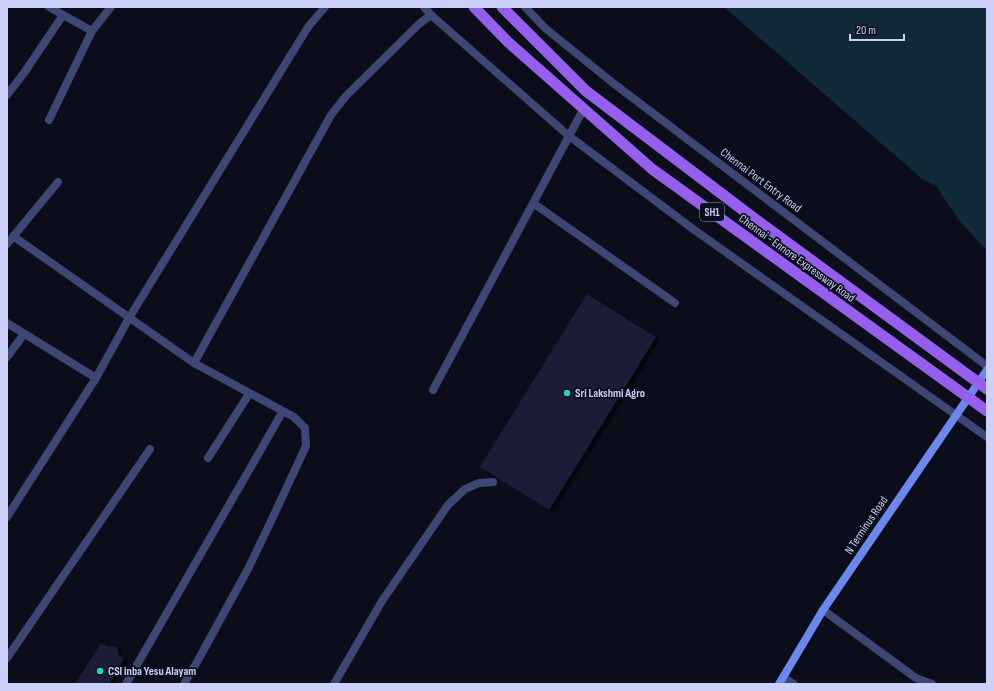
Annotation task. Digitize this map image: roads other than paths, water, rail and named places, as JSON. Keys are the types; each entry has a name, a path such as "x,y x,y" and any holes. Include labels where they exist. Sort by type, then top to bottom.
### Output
{"main road":[{"name":"Chennai - Ennore Expressway Road","path":"474,7 508,42 583,110 652,169 987,411"},
{"name":"Chennai - Ennore Expressway Road","path":"502,7 586,91 982,386"},
{"name":"N Terminus Road","path":"781,680 823,610 968,397 982,386 987,370"}],"street":[{"path":"49,7 92,31"},
{"path":"49,120 92,31 111,7"},
{"path":"7,517 96,378 129,318 308,27 325,7"},
{"path":"424,7 431,15 569,136 693,229 987,437"},
{"name":"Chennai Port Entry Road","path":"525,7 545,28 613,83 987,366"},
{"path":"7,95 24,73 63,15"},
{"path":"194,363 331,115 346,96 419,24 431,15"},
{"path":"433,390 583,110"},
{"path":"7,244 58,182"},
{"path":"533,203 675,303"},
{"path":"13,236 194,363 294,417 305,428 306,446 248,569 198,662 184,684"},
{"path":"7,323 96,378"},
{"path":"7,356 24,334"},
{"path":"208,458 249,394"},
{"path":"126,684 283,411"},
{"path":"7,658 150,449"},
{"path":"334,684 382,601 448,506 465,489 478,483 493,482"},
{"path":"823,610 916,678 932,684"},
{"path":"781,680 794,684"}],"water":[{"path":"724,7 987,7 987,251 958,219 936,186 921,178"}],"place":[{"name":"Sri Lakshmi Agro","path":"567,393"},
{"name":"CSI inba Yesu Alayam","path":"100,671"}]}
